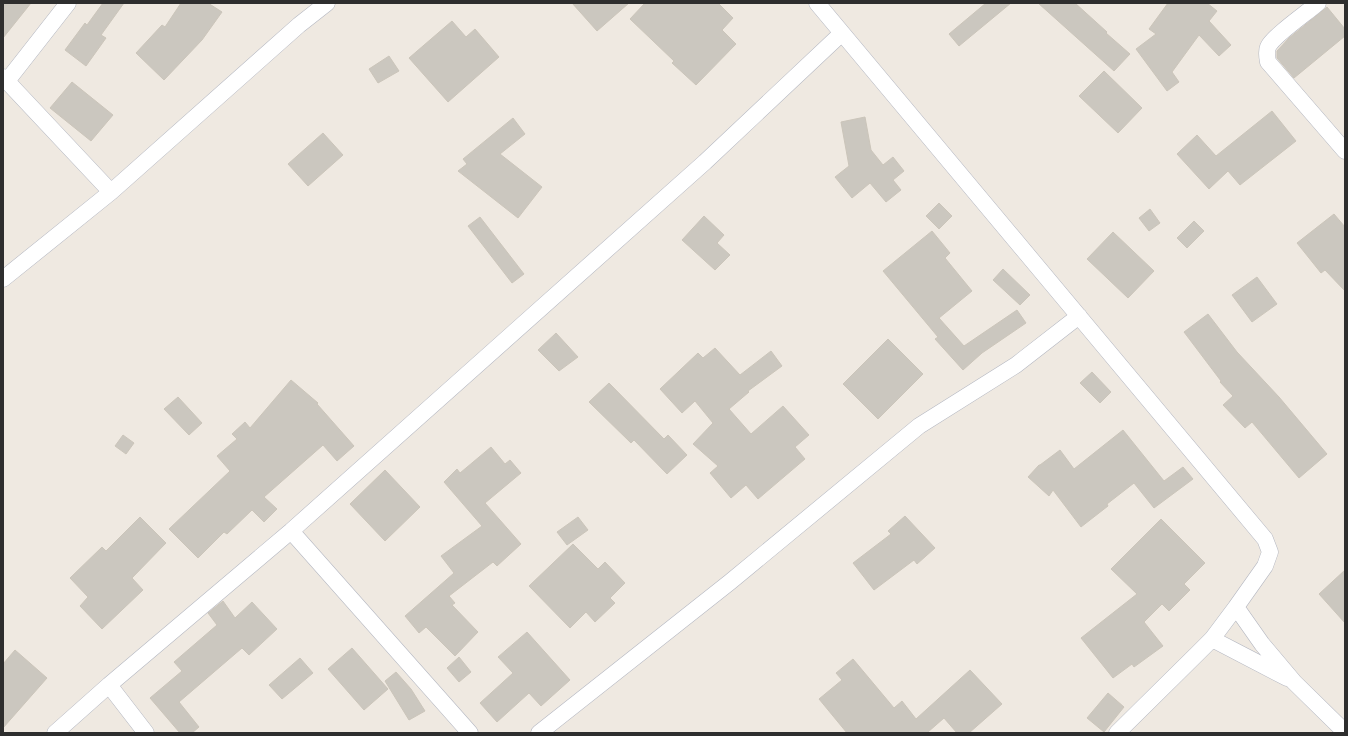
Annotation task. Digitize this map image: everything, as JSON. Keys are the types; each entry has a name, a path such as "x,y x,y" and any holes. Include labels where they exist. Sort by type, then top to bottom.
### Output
{"street":[{"path":"68,3 5,79 111,192"},
{"path":"3,279 111,192 299,25 327,3"},
{"path":"817,3 1265,539 1270,552 1265,566 1212,639 1117,733"},
{"path":"1318,3 1276,37 1266,53 1268,62 1345,151"},
{"path":"55,733 109,685 291,531 705,162 842,33"},
{"path":"539,733 730,582 919,426 1016,365 1079,316"},
{"path":"291,531 470,733"},
{"path":"1236,607 1262,644 1294,682 1345,732"},
{"path":"1212,639 1294,682"},
{"path":"109,685 146,733"}],"building":[{"path":"3,3 31,3 3,38"},
{"path":"103,3 124,3 101,35 106,38 86,66 65,50 85,23 87,25"},
{"path":"181,3 208,3 222,12 202,40 164,80 136,53 162,25 165,27"},
{"path":"572,3 629,3 597,31"},
{"path":"645,3 718,3 733,18 722,30 736,44 696,85 672,63 674,61 630,19"},
{"path":"986,3 1011,3 959,46 949,34"},
{"path":"1038,3 1075,3 1130,54 1114,71"},
{"path":"1168,3 1207,3 1217,11 1209,21 1231,45 1219,56 1199,35 1172,72 1179,82 1167,91 1136,49 1156,34 1149,29"},
{"path":"1327,7 1345,29 1345,36 1294,78 1277,58 1277,51 1289,38"},
{"path":"452,21 466,37 475,29 499,57 448,102 409,58"},
{"path":"389,56 399,71 378,83 369,69"},
{"path":"1104,71 1142,108 1118,133 1079,96"},
{"path":"72,82 113,115 91,141 50,108"},
{"path":"1272,111 1296,141 1240,185 1228,171 1209,189 1177,154 1197,135 1216,156"},
{"path":"865,117 871,150 883,165 893,157 904,171 893,180 901,190 886,202 870,183 852,198 835,177 849,166 841,122"},
{"path":"513,118 525,134 500,154 542,187 518,218 458,171 467,164 463,159"},
{"path":"323,133 343,155 308,186 288,164"},
{"path":"939,203 952,216 939,229 926,216"},
{"path":"1150,209 1160,223 1149,231 1139,218"},
{"path":"1334,214 1345,227 1345,291 1325,270 1321,273 1297,243"},
{"path":"704,216 724,235 717,243 730,255 715,270 682,240"},
{"path":"480,217 524,274 512,283 468,226"},
{"path":"1194,221 1204,231 1187,248 1177,238"},
{"path":"932,231 950,253 945,258 972,291 939,318 964,346 1017,310 1026,323 982,353 963,370 935,339 938,337 883,271"},
{"path":"1113,232 1154,271 1128,298 1087,259"},
{"path":"1003,269 1030,295 1020,305 993,280"},
{"path":"1257,277 1277,304 1252,322 1232,295"},
{"path":"1208,314 1237,352 1279,397 1327,454 1299,478 1252,422 1245,428 1223,405 1233,396 1220,382 1221,381 1184,332"},
{"path":"556,333 578,357 559,371 538,350"},
{"path":"888,339 923,374 878,419 843,384"},
{"path":"715,348 740,375 771,351 782,366 748,391 749,392 729,409 751,434 783,406 809,435 795,447 805,459 758,499 746,485 731,498 710,473 718,466 693,444 713,423 695,401 682,413 660,389 698,353 703,358"},
{"path":"1092,372 1111,392 1100,403 1080,383"},
{"path":"291,380 318,403 317,404 354,446 337,461 323,445 264,497 277,509 264,522 252,510 227,534 224,532 198,558 169,529 230,471 217,456 237,439 232,434 245,422 250,428"},
{"path":"609,383 664,439 668,435 687,455 667,474 634,440 631,443 589,402"},
{"path":"178,397 202,423 189,435 164,409"},
{"path":"1123,430 1164,481 1183,467 1193,479 1154,508 1134,483 1081,527 1053,490 1049,496 1028,477 1039,465 1060,450 1074,469"},
{"path":"123,435 134,443 126,454 115,446"},
{"path":"491,447 505,464 510,460 521,473 485,503 521,544 497,566 493,562 449,596 455,603 452,605 478,632 455,656 426,627 419,633 405,616 454,573 441,556 482,526 444,482 457,469 460,473"},
{"path":"385,470 420,507 385,541 350,504"},
{"path":"905,516 935,548 917,564 914,560 874,590 853,563 891,534 888,531"},
{"path":"140,517 166,543 132,578 143,590 102,629 80,606 88,597 70,578 102,547 106,551"},
{"path":"578,517 588,530 567,545 557,532"},
{"path":"1161,519 1205,563 1184,584 1190,590 1169,611 1162,604 1144,622 1163,646 1134,667 1132,664 1113,678 1081,638 1137,594 1111,569"},
{"path":"573,544 598,569 605,562 625,583 610,598 615,603 595,622 586,612 570,628 529,586"},
{"path":"1345,570 1345,623 1319,594"},
{"path":"223,601 235,618 252,602 277,629 249,655 242,648 179,702 199,727 192,733 180,733 150,698 182,671 174,662 217,625 208,613"},
{"path":"527,632 570,680 541,706 529,693 497,722 480,703 513,673 498,657"},
{"path":"352,648 388,689 364,710 328,669"},
{"path":"15,650 47,678 3,728 3,664"},
{"path":"459,657 471,672 459,682 447,668"},
{"path":"300,658 313,673 282,699 269,685"},
{"path":"853,659 894,708 902,701 916,719 970,670 1002,704 969,733 957,733 944,718 928,732 929,733 847,733 819,699 842,680 836,673"},
{"path":"396,672 411,689 425,711 409,720 385,681"},
{"path":"1108,693 1124,707 1104,732 1087,718"}]}
